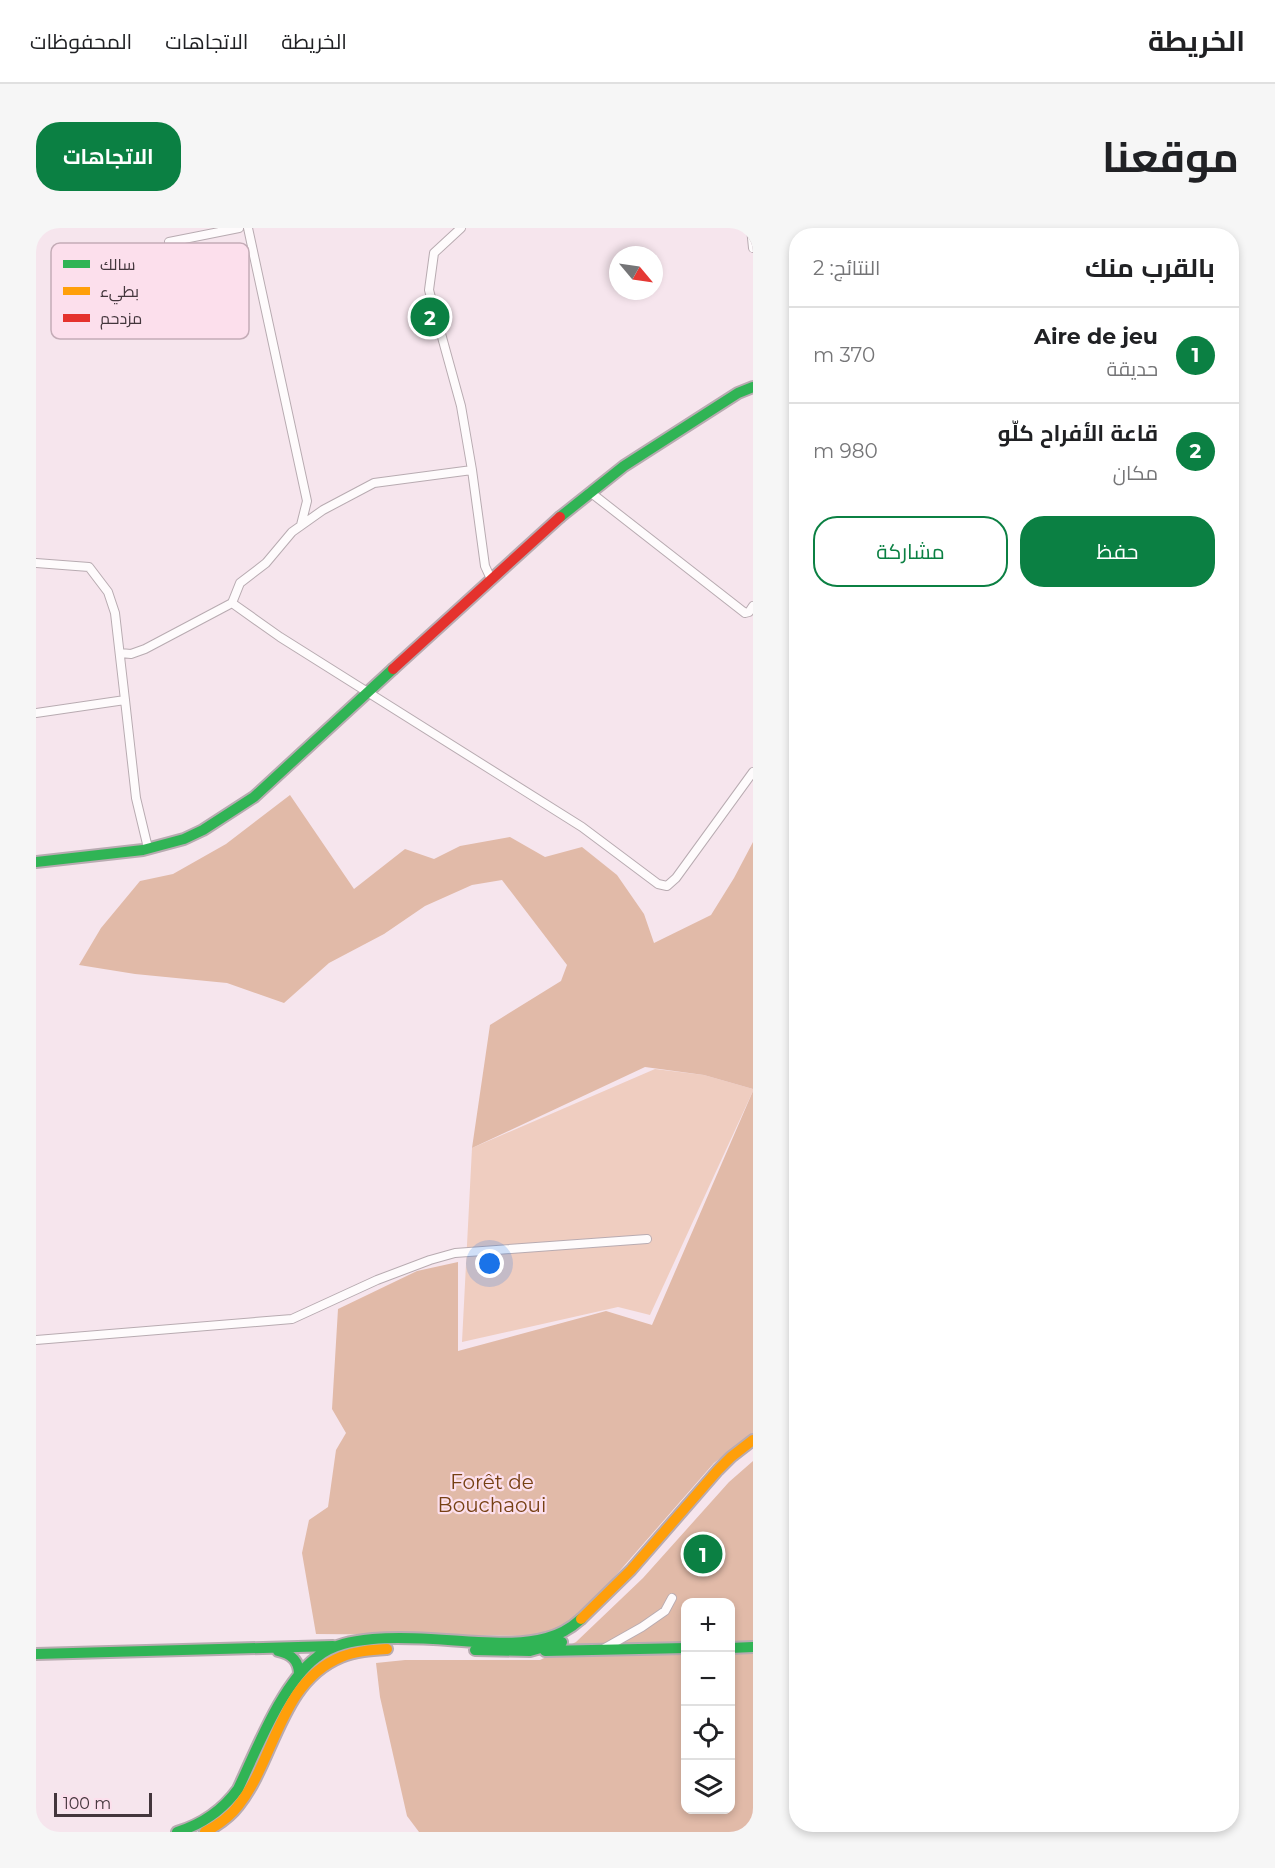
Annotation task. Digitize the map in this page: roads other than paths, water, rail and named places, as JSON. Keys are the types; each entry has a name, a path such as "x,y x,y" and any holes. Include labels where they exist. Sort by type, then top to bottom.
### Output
{"main road":[{"path":"36,862 124,853 165,844 202,830 247,802 564,513 624,466 738,393 753,387"},
{"path":"36,1654 266,1649 381,1640 518,1641 549,1638 560,1633 588,1612 626,1575 730,1457 753,1440"},
{"path":"530,1651 560,1643 585,1626 651,1560 715,1484 753,1451"},
{"path":"177,1832 208,1820 230,1801 299,1674 315,1657 339,1645"},
{"path":"735,1648 753,1647"},
{"path":"205,1832 223,1822 240,1805 283,1720 299,1694 318,1671 334,1660 354,1653 383,1649 530,1651 681,1648"},
{"path":"266,1649 290,1655 299,1664 299,1674"}],"street":[{"path":"169,242 239,228"},
{"path":"248,228 307,501 302,525"},
{"path":"461,228 434,253 429,291 461,406 485,566 491,579"},
{"path":"752,228 753,248"},
{"path":"120,653 131,654 145,649 232,603 240,583 266,563 292,532 323,510 374,483 472,470"},
{"path":"590,492 745,613 749,612 753,606"},
{"path":"36,563 89,567 108,592 115,613 136,798 148,848"},
{"path":"232,603 280,638 582,827 658,884 667,885 676,878 753,772"},
{"path":"36,713 125,700"},
{"path":"36,1340 292,1319 377,1281 430,1260 455,1253 647,1239"},
{"path":"602,1650 665,1611 672,1598"}],"place":[{"name":"قاعة الأفراح كلّو","path":"430,317"},
{"name":"Aire de jeu","path":"703,1554"}],"park label":[{"name":"Forêt de Bouchaoui","path":"492,1494"}]}
